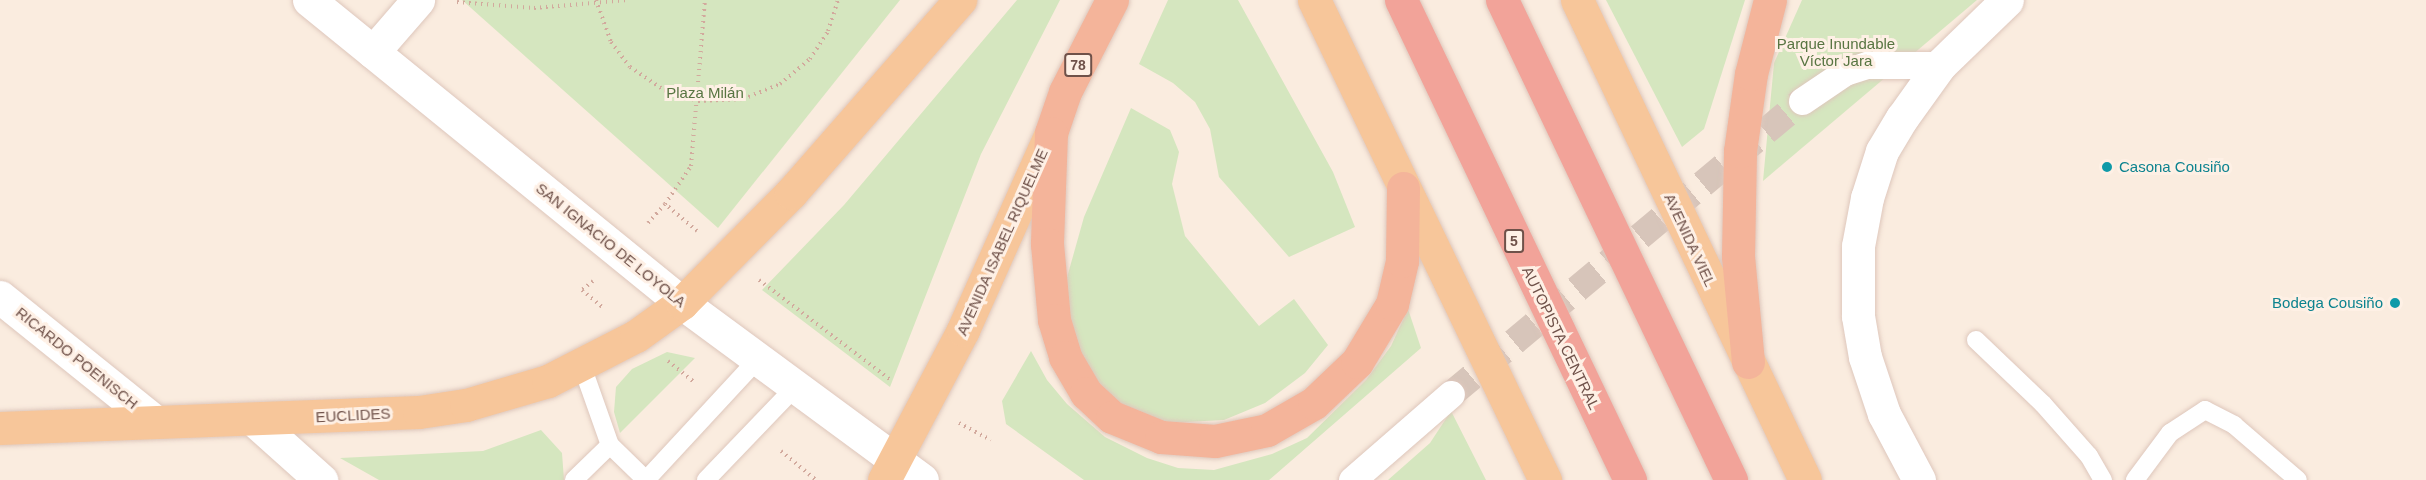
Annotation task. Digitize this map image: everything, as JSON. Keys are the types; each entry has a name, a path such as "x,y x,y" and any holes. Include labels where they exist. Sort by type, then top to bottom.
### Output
{"highway":[{"name":"AVENIDA ISABEL RIQUELME","path":"1051,133 1065,92 1112,0"},
{"name":"AUTOPISTA CENTRAL","path":"1401,0 1630,480"},
{"path":"1502,0 1731,480"},
{"path":"1748,362 1738,256 1740,151 1751,74 1770,0"},
{"path":"1051,133 1047,244 1054,320 1065,357 1086,393 1106,412 1129,426 1178,440 1232,439 1281,424 1314,403 1357,362 1384,322 1398,285 1404,231 1403,188"}],"main road":[{"path":"682,303 791,193 960,0"},
{"path":"1314,0 1545,480"},
{"name":"AVENIDA VIEL","path":"1577,0 1805,480"},
{"name":"AVENIDA ISABEL RIQUELME","path":"890,470 963,330 1051,133"},
{"name":"EUCLIDES","path":"0,428 153,420 255,421 466,405 522,390 582,366 636,336 682,303"}],"street":[{"name":"SAN IGNACIO DE LOYOLA","path":"309,0 682,303 796,386 890,470 922,480"},
{"path":"373,52 432,0"},
{"path":"1919,480 1884,414 1865,357 1858,316 1858,246 1867,198 1882,151 1940,65 2007,0"},
{"path":"1802,101 1845,72 1867,65 1940,65"},
{"name":"RICARDO POENISCH","path":"0,297 153,420"},
{"path":"1352,480 1451,394"},
{"path":"255,421 321,480"}],"lane":[{"path":"1976,340 2043,404 2089,456 2103,480"},
{"path":"582,366 610,445 646,480 758,359"},
{"path":"706,480 796,386"},
{"path":"2136,480 2169,432 2205,410 2234,425 2298,480"},
{"path":"574,480 610,445"}],"path":[{"path":"432,0 534,8 628,0"},
{"path":"596,2 611,42 630,67 664,90 698,101 743,99 780,84 810,59 828,31 838,0"}],"green space":[{"name":"Plaza Milán","path":"462,0 900,0 718,228"},
{"path":"1017,0 1060,0 981,154 890,387 762,290 844,205"},
{"path":"1168,0 1238,0 1333,172 1355,227 1289,257 1219,177 1210,129 1195,102 1173,83 1139,64"},
{"path":"1606,0 1745,0 1704,129 1682,147"},
{"name":"Parque Inundable Víctor Jara","path":"1802,0 1977,0 1763,181 1774,63"},
{"path":"1131,108 1170,130 1179,152 1172,184 1185,236 1259,326 1294,299 1328,345 1305,373 1265,403 1224,420 1167,423 1131,410 1106,393 1081,360 1070,319 1066,281 1084,217"},
{"path":"1408,309 1421,348 1269,480 1084,480 1006,424 1002,401 1031,351 1047,380 1067,404 1105,437 1147,458 1178,468 1214,470 1272,454 1307,438 1366,380 1391,346"},
{"path":"667,352 695,358 620,433 614,412 616,387 632,369"},
{"path":"1451,411 1486,480 1388,480 1430,443"},
{"path":"541,430 562,453 564,480 379,480 340,458 483,451"}],"tunnel":[{"path":"1451,394 1802,101"}],"place":[{"name":"Casona Cousiño","path":"2107,167"},
{"name":"Bodega Cousiño","path":"2395,303"}]}
